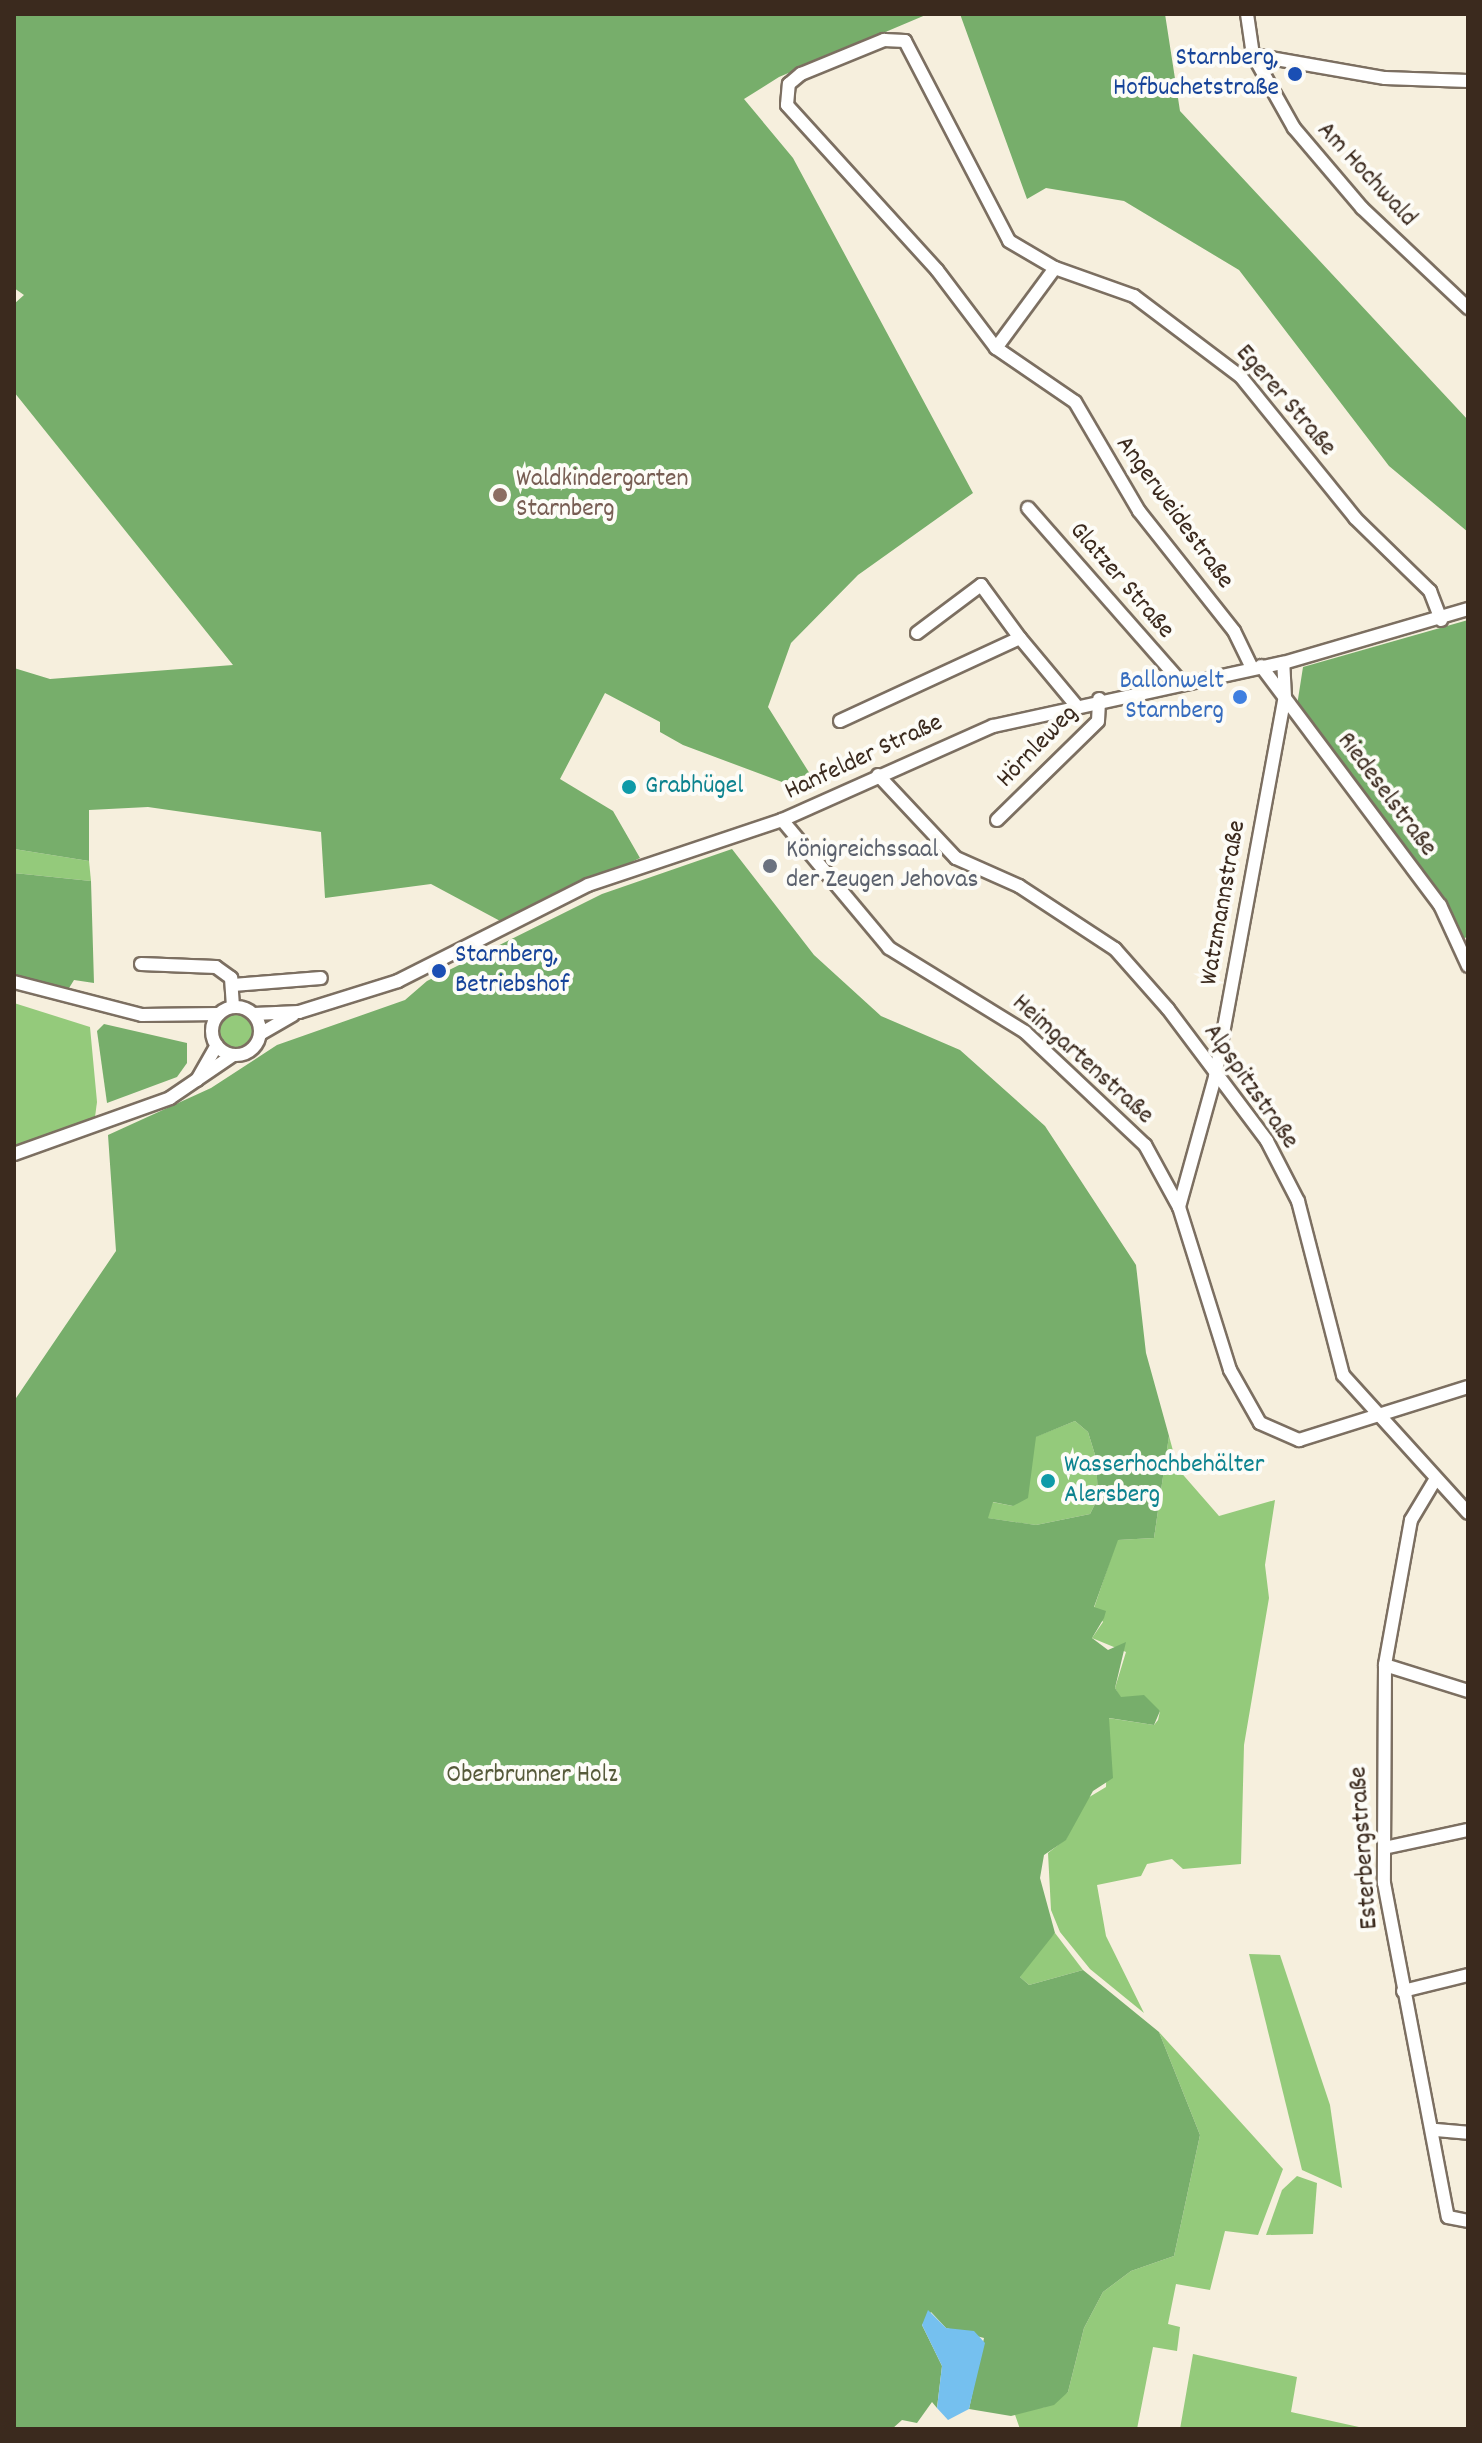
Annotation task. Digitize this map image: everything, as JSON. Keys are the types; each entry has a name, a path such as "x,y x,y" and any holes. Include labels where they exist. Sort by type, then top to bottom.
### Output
{"street":[{"name":"Am Hochwald","path":"1247,14 1253,55 1272,95 1321,163 1468,308"},
{"name":"Angerweidestraße","path":"1009,241 905,41 884,40 789,84 787,105 826,155 983,328 996,348 1075,402 1139,511 1234,631 1256,667 1285,697"},
{"path":"1253,55 1385,78 1468,81"},
{"name":"Egerer Straße","path":"1009,241 1055,268 1134,296 1241,377 1355,518 1430,591 1441,620"},
{"path":"996,348 1055,268"},
{"name":"Glatzer Straße","path":"1028,508 1181,682"},
{"path":"917,633 981,585 1075,704"},
{"name":"Hanfelder Straße","path":"260,1034 299,1012 449,960 588,885 782,820 957,739 1075,704 1283,663 1441,620 1468,609"},
{"path":"840,721 1020,638"},
{"name":"Watzmannstraße","path":"1179,1207 1215,1077 1285,697 1283,663"},
{"name":"Riedeselstraße","path":"1285,697 1440,905 1468,966"},
{"name":"Hörnleweg","path":"997,820 1098,721 1099,699"},
{"name":"Alpspitzstraße","path":"878,775 956,858 1019,886 1115,949 1267,1141 1298,1201 1343,1375 1468,1513"},
{"name":"Heimgartenstraße","path":"782,820 889,948 1025,1032 1114,1111 1145,1145 1179,1207 1230,1370 1260,1423 1299,1440 1468,1387"},
{"path":"141,964 216,967 233,985 233,1006"},
{"path":"233,985 321,978"},
{"path":"14,982 142,1015 175,1019 219,1014 233,1006"},
{"path":"14,1154 195,1083 233,1055 251,1050 260,1034 254,1014 233,1006"},
{"name":"Hanfelder Straße","path":"254,1014 299,1012"},
{"path":"195,1083 215,1042 219,1014"},
{"path":"175,1019 233,1055"},
{"name":"Esterbergstraße","path":"1435,1480 1411,1520 1385,1665 1384,1848 1403,1991 1436,2130 1448,2217 1468,2221"},
{"path":"1385,1665 1468,1691"},
{"path":"1384,1848 1468,1830"},
{"path":"1403,1991 1468,1975"},
{"path":"1436,2130 1468,2133"}],"green space":[{"path":"14,14 928,14 779,77 744,99 793,158 973,493 858,575 791,643 768,707 810,774 782,782 683,745 660,732 660,722 605,693 560,779 613,811 640,858 502,922 431,884 325,898 321,832 148,807 89,810 89,861 14,849 14,668 50,679 233,665 14,392 14,304 24,295 14,288"},
{"path":"960,14 1165,14 1180,111 1468,420 1468,532 1389,466 1239,270 1124,201 1046,188 1027,199"},
{"path":"1468,620 1468,937 1456,940 1296,712 1303,667"},
{"path":"14,849 89,861 91,881 14,873"},
{"name":"Oberbrunner Holz","path":"732,849 814,955 881,1016 960,1050 1045,1126 1136,1265 1146,1353 1169,1436 1154,1538 1118,1540 1094,1607 1106,1611 1092,1638 1108,1650 1126,1642 1115,1688 1121,1697 1144,1695 1160,1711 1154,1725 1109,1718 1113,1778 1093,1791 1066,1840 1044,1855 1040,1878 1055,1933 1020,1977 1029,1985 1083,1970 1159,2032 1200,2135 1174,2256 1131,2271 1103,2292 1084,2328 1068,2392 1054,2405 1011,2416 969,2409 984,2338 946,2328 931,2312 922,2325 942,2366 937,2408 932,2402 917,2423 902,2420 892,2429 14,2429 14,1401 116,1251 108,1135 211,1088 277,1045 405,1000 427,981 602,894","holes":["1075,1421 1088,1432 1096,1458 1098,1498 1090,1514 1036,1525 988,1518 993,1502 1013,1506 1028,1498 1036,1437"]},
{"path":"14,873 91,881 94,983 74,980 66,993 14,977"},
{"path":"14,1003 90,1027 97,1102 95,1117 14,1146"},
{"path":"236,1012 249,1017 254,1030 249,1043 236,1048 223,1043 218,1030 223,1017"},
{"path":"104,1024 187,1043 187,1063 177,1077 107,1103 97,1031"},
{"path":"1075,1421 1088,1432 1096,1458 1098,1498 1090,1514 1036,1525 987,1518 992,1502 1013,1506 1035,1437"},
{"path":"1169,1436 1178,1469 1219,1516 1275,1500 1265,1565 1269,1598 1244,1745 1241,1864 1183,1869 1172,1859 1147,1864 1141,1876 1097,1885 1106,1936 1144,2013 1090,1969 1060,1932 1051,1910 1048,1853 1066,1839 1086,1799 1106,1787 1108,1718 1154,1725 1158,1720 1160,1711 1120,1697 1115,1688 1126,1652 1092,1638 1103,1622 1094,1608 1117,1540 1154,1538"},
{"path":"1055,1933 1083,1970 1029,1985 1020,1977 1023,1966"},
{"path":"1249,1954 1280,1955 1330,2105 1342,2188 1302,2170"},
{"path":"1159,2032 1283,2169 1258,2235 1225,2231 1210,2290 1176,2284 1168,2324 1180,2327 1177,2351 1153,2347 1137,2429 1020,2429 1014,2412 1045,2407 1068,2392 1084,2328 1103,2292 1131,2271 1174,2256 1200,2135"},
{"path":"1297,2176 1317,2183 1313,2234 1266,2235 1282,2190"},
{"path":"1193,2354 1297,2377 1291,2412 1368,2429 1180,2429"}],"water":[{"path":"928,2310 946,2328 974,2331 985,2343 969,2409 948,2420 937,2408 942,2366 922,2325"}],"place":[{"name":"Starnberg, Hofbuchetstraße","path":"1295,74"},
{"name":"Waldkindergarten Starnberg","path":"500,495"},
{"name":"Ballonwelt Starnberg","path":"1240,697"},
{"name":"Grabhügel","path":"629,787"},
{"name":"Königreichssaal der Zeugen Jehovas","path":"770,866"},
{"name":"Starnberg, Betriebshof","path":"439,971"},
{"name":"Wasserhochbehälter Alersberg","path":"1048,1481"}]}
